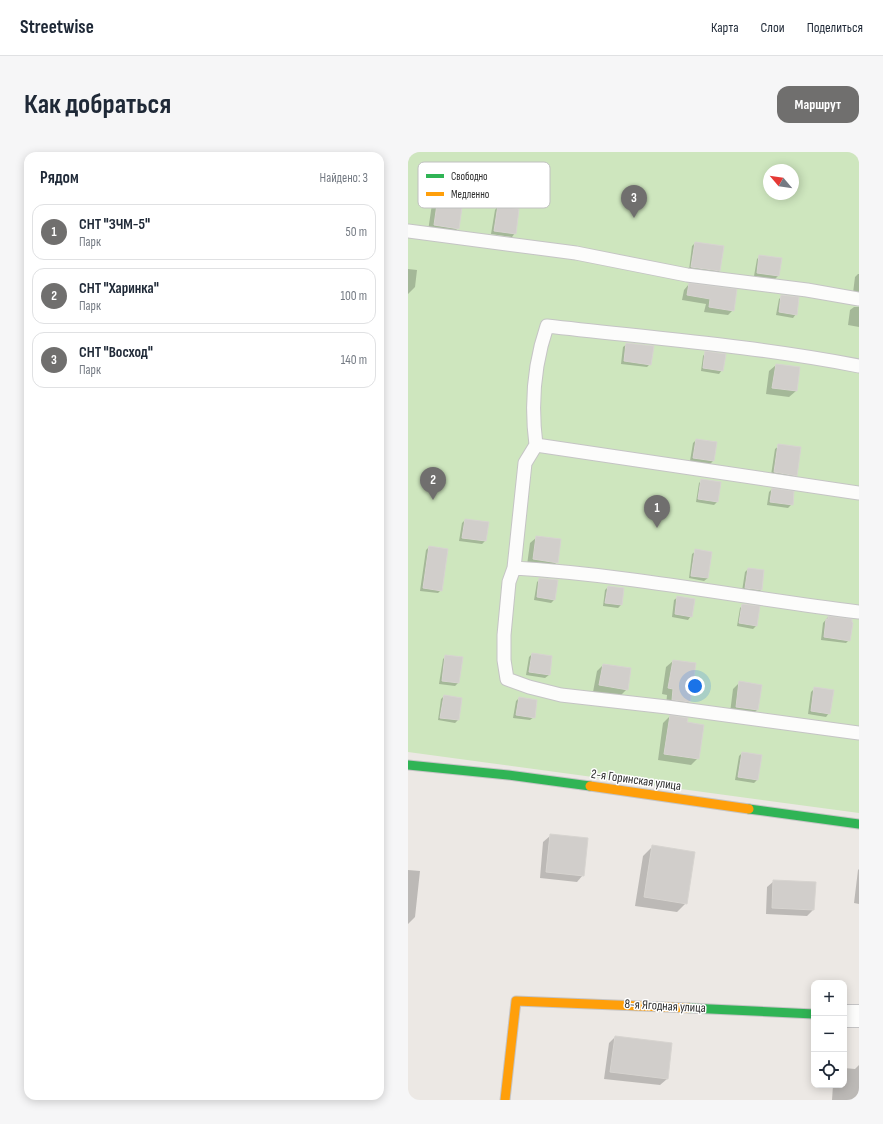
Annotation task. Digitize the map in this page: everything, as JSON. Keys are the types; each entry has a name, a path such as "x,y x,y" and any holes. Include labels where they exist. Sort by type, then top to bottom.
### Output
{"street":[{"name":"2-я Горинская улица","path":"408,765 508,775 859,824"},
{"name":"8-я Ягодная улица","path":"505,1100 516,1001 619,1004 811,1014"},
{"path":"847,1016 859,1016"}],"lane":[{"path":"408,231 576,253 687,274 807,290 859,299"},
{"path":"859,366 810,357 725,345 547,326 541,345 536,372 534,427 536,445 525,463 514,568 509,582 504,635 504,660 507,679 529,687 561,695 667,707 738,718 859,733"},
{"path":"536,445 859,493"},
{"path":"514,568 616,577 808,606 859,612"}],"green space":[{"path":"408,152 859,152 859,813 408,752"}],"building":[{"path":"436,208 462,208 459,229 434,225"},
{"path":"498,208 519,209 516,234 494,231"},
{"path":"695,242 724,246 720,271 691,267"},
{"path":"759,255 782,258 779,276 757,273"},
{"path":"689,283 737,289 734,311 709,307 710,299 687,295"},
{"path":"781,295 799,297 797,315 779,312"},
{"path":"626,343 654,346 651,365 624,361"},
{"path":"705,351 726,354 723,371 703,368"},
{"path":"776,364 800,367 797,391 772,388"},
{"path":"696,439 717,442 714,461 693,458"},
{"path":"778,444 801,447 797,476 774,472"},
{"path":"701,479 721,482 718,502 698,499"},
{"path":"772,488 794,491 793,505 770,502"},
{"path":"465,519 489,522 486,541 462,538"},
{"path":"536,536 561,539 558,563 533,559"},
{"path":"429,546 448,549 442,591 423,588"},
{"path":"695,549 712,552 708,578 691,576"},
{"path":"748,568 764,570 762,590 745,588"},
{"path":"539,578 558,580 555,600 537,597"},
{"path":"608,586 624,588 622,605 605,603"},
{"path":"677,596 695,599 692,617 675,614"},
{"path":"742,604 760,606 757,626 739,623"},
{"path":"828,616 852,619 853,623 850,641 824,637 826,619 828,619"},
{"path":"532,653 552,656 550,675 529,672"},
{"path":"445,655 463,657 459,683 442,681"},
{"path":"673,660 696,663 690,702 672,700 673,689 668,688"},
{"path":"603,664 631,668 628,690 599,685"},
{"path":"739,681 762,685 758,710 736,707"},
{"path":"814,687 834,690 830,714 811,711"},
{"path":"444,695 462,698 459,720 440,718"},
{"path":"519,697 537,700 535,718 516,715"},
{"path":"670,715 688,718 687,722 704,725 699,759 664,754"},
{"path":"742,752 762,755 758,780 738,777"},
{"path":"550,834 588,838 584,876 546,872"},
{"path":"652,845 695,852 687,904 644,897"},
{"path":"773,880 816,882 814,910 772,908"},
{"path":"615,1036 672,1043 668,1079 610,1072"}],"traffic: fast":[{"path":"408,765 508,775 590,786"},
{"path":"749,809 859,824"},
{"path":"689,1008 811,1014"}],"traffic: slow":[{"path":"590,786 749,809"},
{"path":"505,1100 516,1001 689,1008"}],"place":[{"name":"СНТ \"Восход\"","path":"634,218"},
{"name":"СНТ \"Харинка\"","path":"433,500"},
{"name":"СНТ \"ЗЧМ-5\"","path":"657,528"}]}
